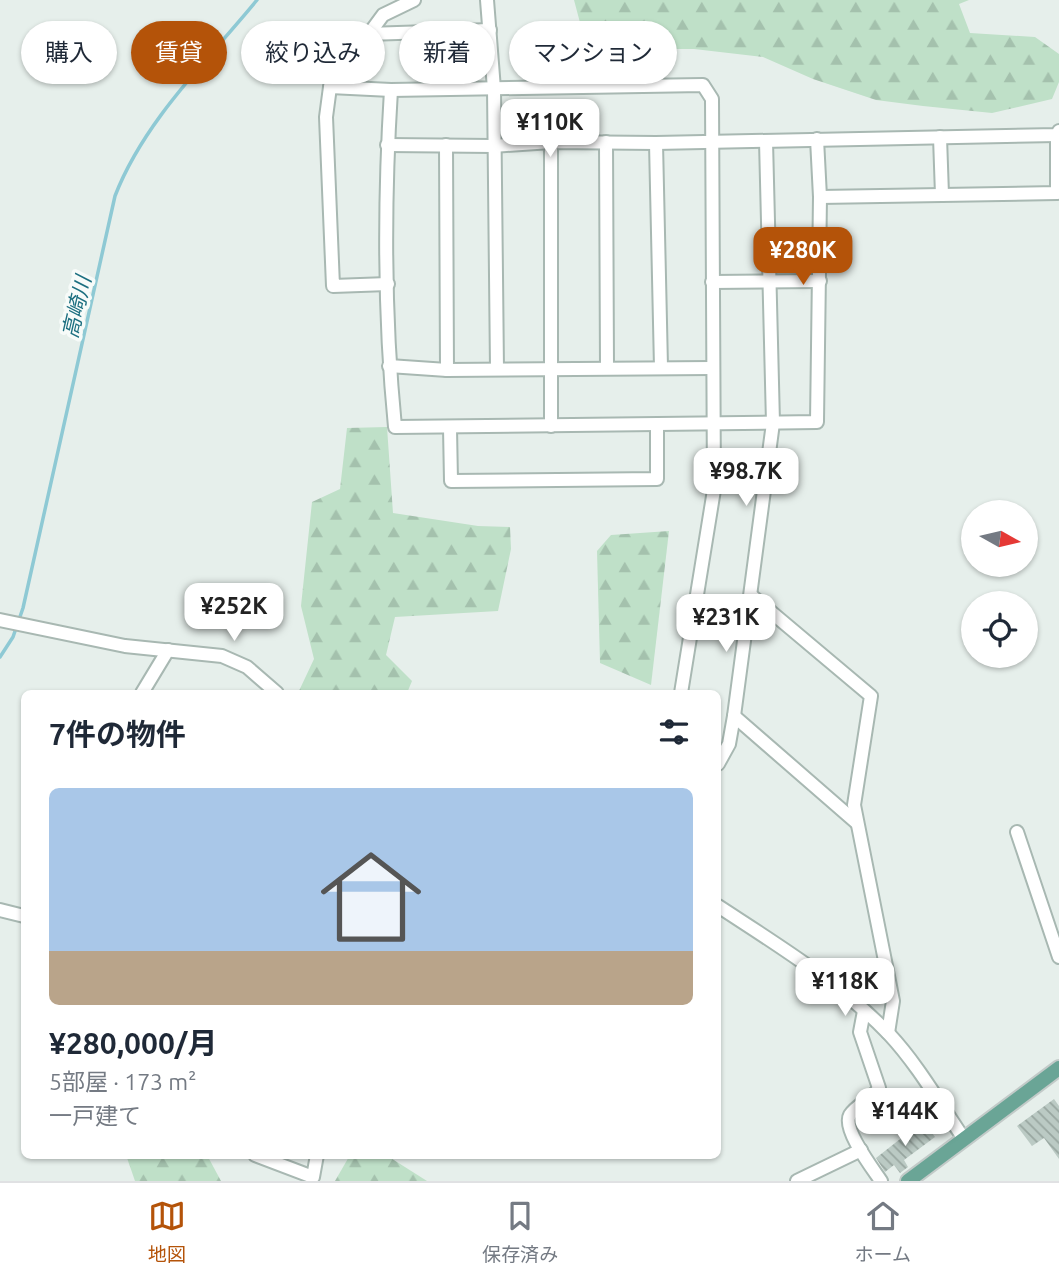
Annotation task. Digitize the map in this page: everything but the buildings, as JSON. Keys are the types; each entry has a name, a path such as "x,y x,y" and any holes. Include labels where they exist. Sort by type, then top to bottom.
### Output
{"main road":[{"path":"908,1181 1059,1068"}],"street":[{"path":"378,21 383,15 414,0"},
{"path":"487,0 489,21"},
{"path":"332,84 326,117 333,286 388,284"},
{"path":"494,84 497,369"},
{"path":"330,87 391,90 703,85 712,99 710,141 714,490 681,690"},
{"path":"391,90 387,145 388,284 389,366 395,427 817,422 820,281 817,139"},
{"path":"387,145 493,146 551,142 656,143 1058,133 1057,193 820,197"},
{"path":"940,137 942,195"},
{"path":"721,759 729,744 734,716 773,423 766,141"},
{"path":"551,142 551,426"},
{"path":"606,142 607,367"},
{"path":"656,143 661,367"},
{"path":"446,145 447,370"},
{"path":"712,282 820,281"},
{"path":"389,366 447,370 712,368"},
{"path":"450,428 451,481 593,480 657,479 657,425"},
{"path":"752,596 871,696 854,805 893,1001 888,1033"},
{"path":"0,620 124,646 222,656 247,667 274,690"},
{"path":"144,690 168,650"},
{"path":"734,716 856,823"},
{"path":"1017,832 1059,957"},
{"path":"721,908 797,958 888,1033 914,1065 964,1139"},
{"path":"0,910 21,915"},
{"path":"864,1011 860,1031 879,1088 875,1095 850,1115 850,1130 881,1181"},
{"path":"797,1181 861,1150"},
{"path":"266,1159 313,1177 316,1159"}],"green space":[{"path":"574,0 969,0 959,4 970,33 1035,37 1059,54 1059,82 1052,99 992,113 923,106 876,100 813,79 763,57 677,49 677,21 580,21"},
{"path":"387,427 393,513 478,526 510,527 511,549 498,611 395,617 386,655 412,681 408,690 299,690 314,659 301,606 312,502 340,489 347,428"},
{"path":"669,531 651,685 600,663 597,551 611,535"},
{"path":"127,1159 209,1159 221,1181 135,1181"},
{"path":"348,1159 392,1159 427,1181 335,1181"}],"waterway":[{"name":"高崎川","path":"0,657 13,637 23,608 115,196 142,142 159,117 257,0"}]}
